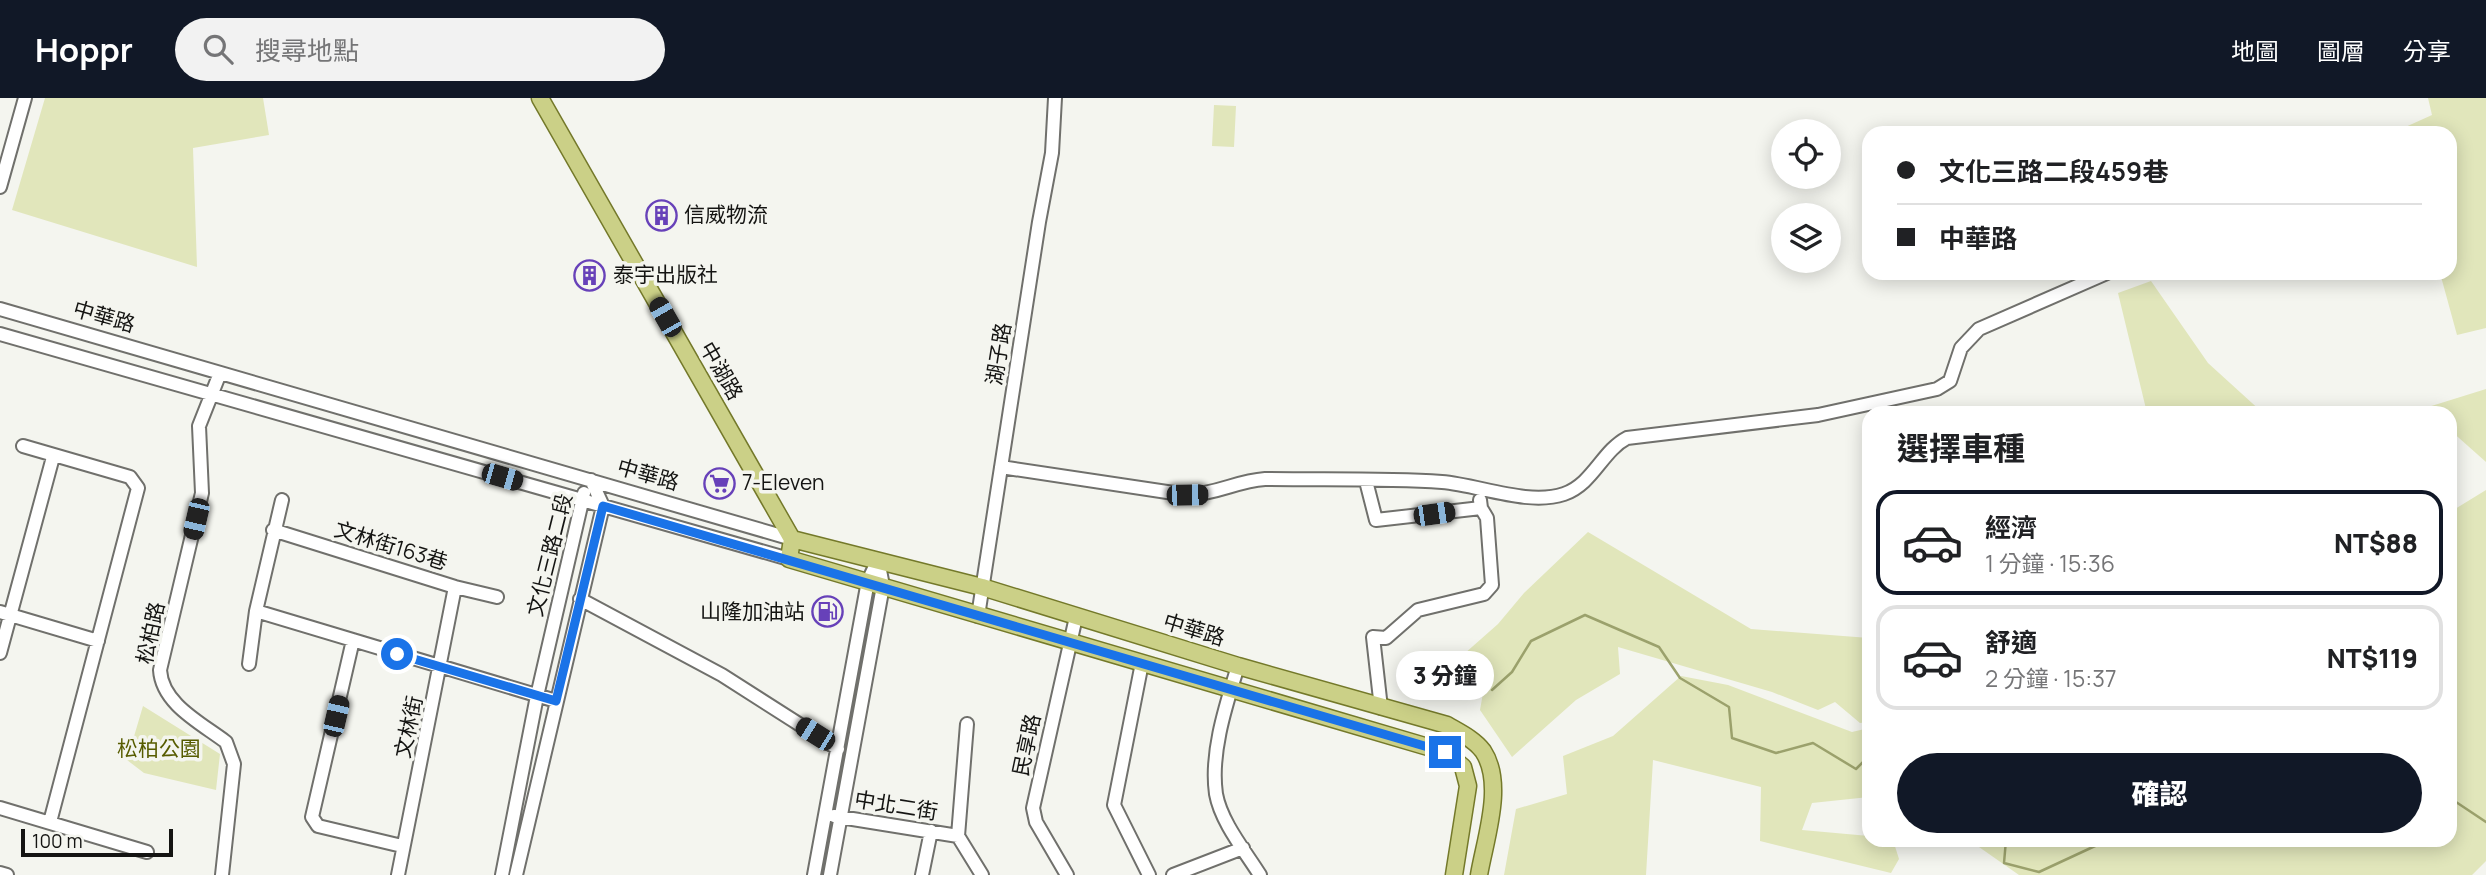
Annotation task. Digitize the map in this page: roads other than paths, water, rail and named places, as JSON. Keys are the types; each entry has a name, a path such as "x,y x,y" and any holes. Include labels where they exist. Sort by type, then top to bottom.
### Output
{"main road":[{"name":"中湖路","path":"540,98 792,539"},
{"path":"789,559 792,539"},
{"name":"中華路","path":"792,539 982,587 1238,666 1447,725 1466,736 1482,751 1492,773 1492,796 1479,875"},
{"name":"中華路","path":"789,559 1445,752 1463,767 1468,786 1454,875"}],"street":[{"path":"0,187 25,98"},
{"name":"湖子路","path":"978,616 1052,153 1055,98"},
{"path":"1001,467 1187,495 1209,494 1257,479 1443,482 1496,494 1563,494 1583,484 1613,445 1627,438 1818,415 1937,389 1950,382 1961,348 1979,329 2091,280"},
{"name":"中華路","path":"0,309 792,539"},
{"name":"中華路","path":"0,334 789,559"},
{"name":"松柏路","path":"220,373 199,426 202,493 160,670 161,684 167,696 226,742 232,752 234,764 222,875"},
{"path":"23,446 53,457 130,477 138,488 50,822"},
{"path":"0,653 5,614 53,457"},
{"name":"文化三路二段","path":"502,875 537,696 581,500 591,480"},
{"name":"文化三路二段","path":"516,875 603,506 591,480"},
{"path":"1366,481 1376,520 1481,508"},
{"path":"1381,708 1373,638 1386,638 1418,610 1484,594 1492,585 1487,518 1481,508 1479,488"},
{"path":"249,664 256,611 282,500"},
{"name":"文林街163巷","path":"273,530 455,587 497,597"},
{"path":"830,875 841,817 878,560"},
{"path":"814,875 838,748 876,584"},
{"name":"文林街","path":"398,875 455,587"},
{"path":"580,598 722,676 838,748"},
{"path":"256,611 556,701"},
{"path":"5,614 98,641"},
{"name":"民享路","path":"1067,875 1035,821 1033,808 1076,617"},
{"path":"354,640 313,821 318,826 402,846"},
{"path":"1142,663 1114,805 1149,875"},
{"path":"1238,666 1219,743 1216,796 1260,875"},
{"path":"958,836 967,724"},
{"path":"0,808 147,852"},
{"name":"中北二街","path":"825,814 958,836 982,875"},
{"path":"922,875 931,831"},
{"path":"1173,875 1243,848"},
{"path":"0,873 7,875"}],"waterway":[{"path":"1492,690 1512,672 1531,641 1585,615 1659,647 1680,678 1729,707 1732,738 1776,753 1813,743 1856,769 1862,763"},
{"path":"2457,803 2486,822"},
{"path":"2005,847 2004,863 2039,872 2093,847"}],"place":[{"name":"信威物流","path":"661,215"},
{"name":"泰宇出版社","path":"590,275"},
{"name":"7-Eleven","path":"719,483"},
{"name":"山隆加油站","path":"828,612"}],"park label":[{"name":"松柏公園","path":"159,749"}]}
